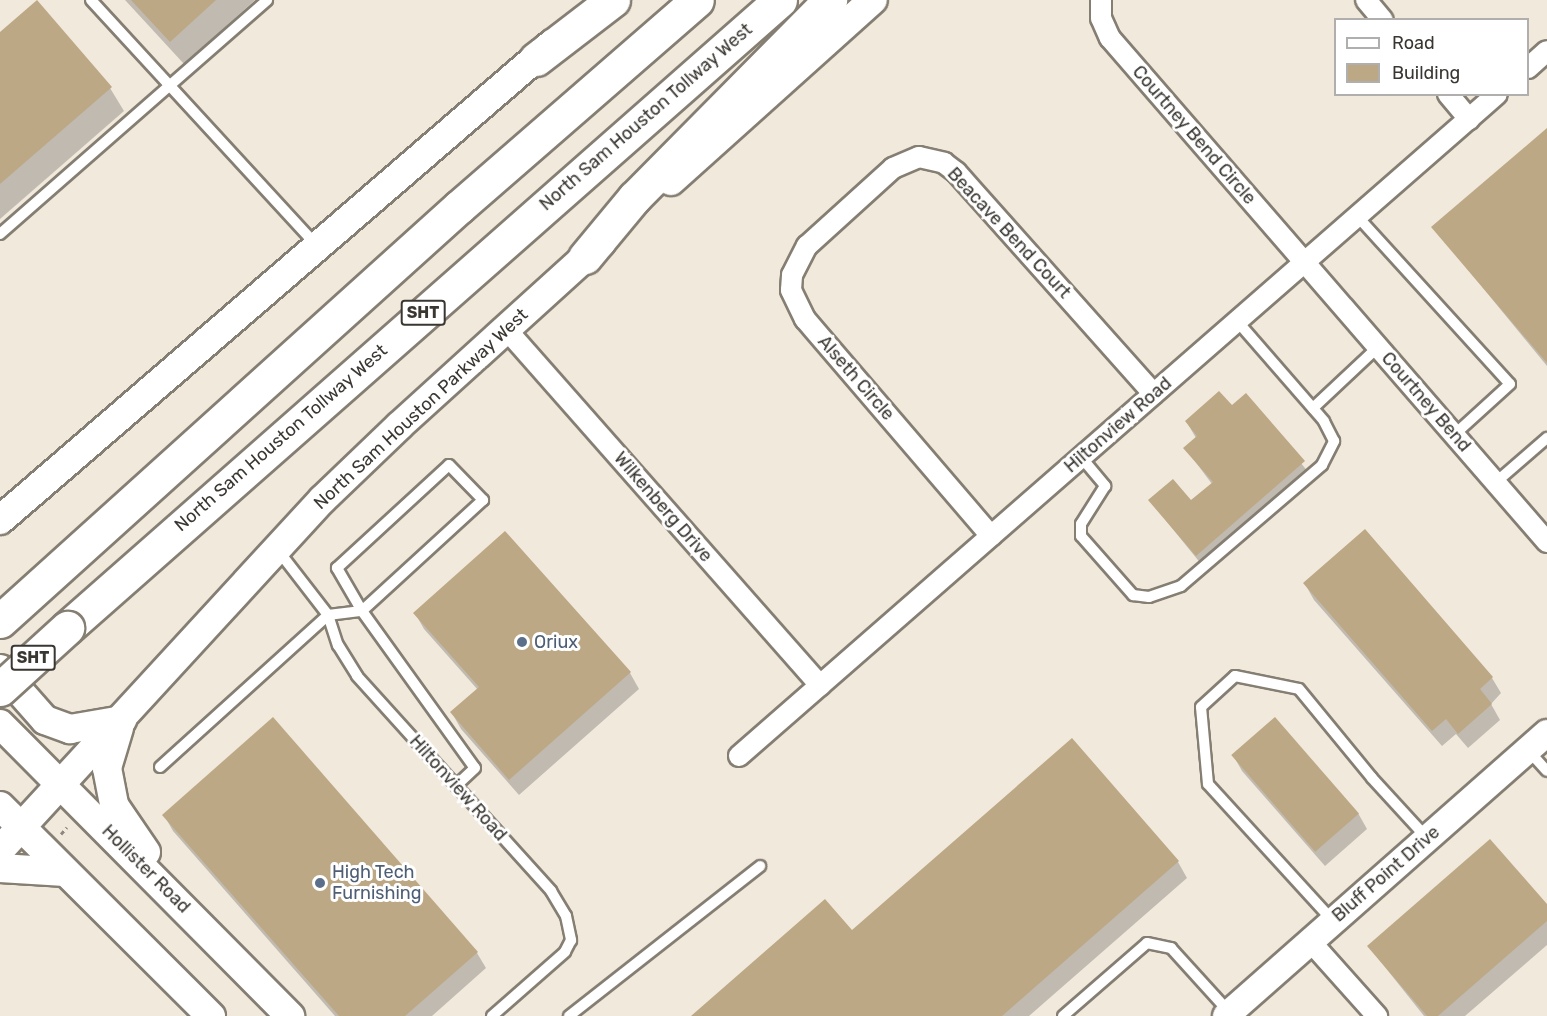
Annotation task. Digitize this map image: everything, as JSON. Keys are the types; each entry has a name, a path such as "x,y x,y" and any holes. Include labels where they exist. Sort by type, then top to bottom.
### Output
{"highway":[{"path":"536,59 614,0"},
{"name":"SHT","path":"0,621 220,426 459,207 697,0"},
{"name":"North Sam Houston Tollway West","path":"0,689 780,0"},
{"path":"585,257 634,198 830,0"}],"main road":[{"path":"0,520 536,59 600,0"},
{"name":"North Sam Houston Parkway West","path":"0,850 62,786 277,548 399,426 873,0"},
{"path":"0,669 45,720 70,729 122,720 107,768 114,805 143,844 155,878"},
{"name":"Hollister Road","path":"0,724 290,1016"},
{"path":"0,807 211,1016"},
{"path":"0,868 65,872"}],"street":[{"name":"Courtney Bend Circle","path":"1101,0 1101,18 1110,38 1305,262"},
{"path":"1366,0 1381,18"},
{"path":"1529,66 1547,51"},
{"path":"1450,96 1469,119"},
{"name":"Hiltonview Road","path":"739,756 1495,96"},
{"name":"Beacave Bend Court","path":"843,213 893,168 920,157 944,163 1154,393"},
{"name":"Alseth Circle","path":"843,213 797,260 792,275 796,305 991,536"},
{"name":"Courtney Bend","path":"1305,262 1547,542"},
{"name":"Wilkenberg Drive","path":"506,329 820,685"},
{"name":"Bluff Point Drive","path":"1227,1014 1538,741"},
{"path":"1311,941 1377,1016"}],"lane":[{"path":"91,0 317,246"},
{"path":"0,234 267,0"},
{"path":"1357,216 1510,384 1454,435"},
{"path":"1082,457 1105,486 1081,524 1081,536 1133,595 1149,597 1181,586 1322,465 1334,441 1313,408 1237,321"},
{"path":"1313,408 1378,347"},
{"path":"1495,483 1547,438"},
{"path":"160,767 328,615 362,611 483,500 449,465 337,568 362,611 475,768 456,786"},
{"name":"Hiltonview Road","path":"277,548 328,615 338,645 357,676 551,891 566,916 571,940 566,952 492,1016"},
{"path":"1334,921 1208,784 1201,707 1235,676 1299,689 1372,778 1428,838"},
{"path":"1538,741 1547,771"},
{"path":"569,1016 760,866"},
{"path":"1063,1016 1147,943 1171,948 1227,1014"}],"path":[{"path":"59,835 67,827"}],"building":[{"path":"37,0 112,87 0,184 0,32"},
{"path":"131,0 216,0 170,42"},
{"path":"1547,128 1547,363 1431,227"},
{"path":"1219,391 1232,405 1246,393 1305,461 1196,556 1148,500 1173,479 1191,500 1213,482 1183,448 1197,436 1185,421"},
{"path":"1365,529 1493,677 1480,689 1492,704 1458,734 1446,719 1432,731 1303,583"},
{"name":"Oriux","path":"505,531 631,672 509,780 450,712 479,687 413,613"},
{"name":"High Tech Furnishing","path":"273,717 478,952 405,1016 339,1016 162,815"},
{"path":"1275,717 1359,814 1315,852 1231,755"},
{"path":"1072,738 1179,861 1002,1016 691,1016 825,899 852,930"},
{"path":"1490,839 1547,904 1547,921 1438,1016 1427,1016 1367,946"}],"place":[{"name":"Oriux","path":"522,642"},
{"name":"High Tech Furnishing","path":"320,883"}]}
